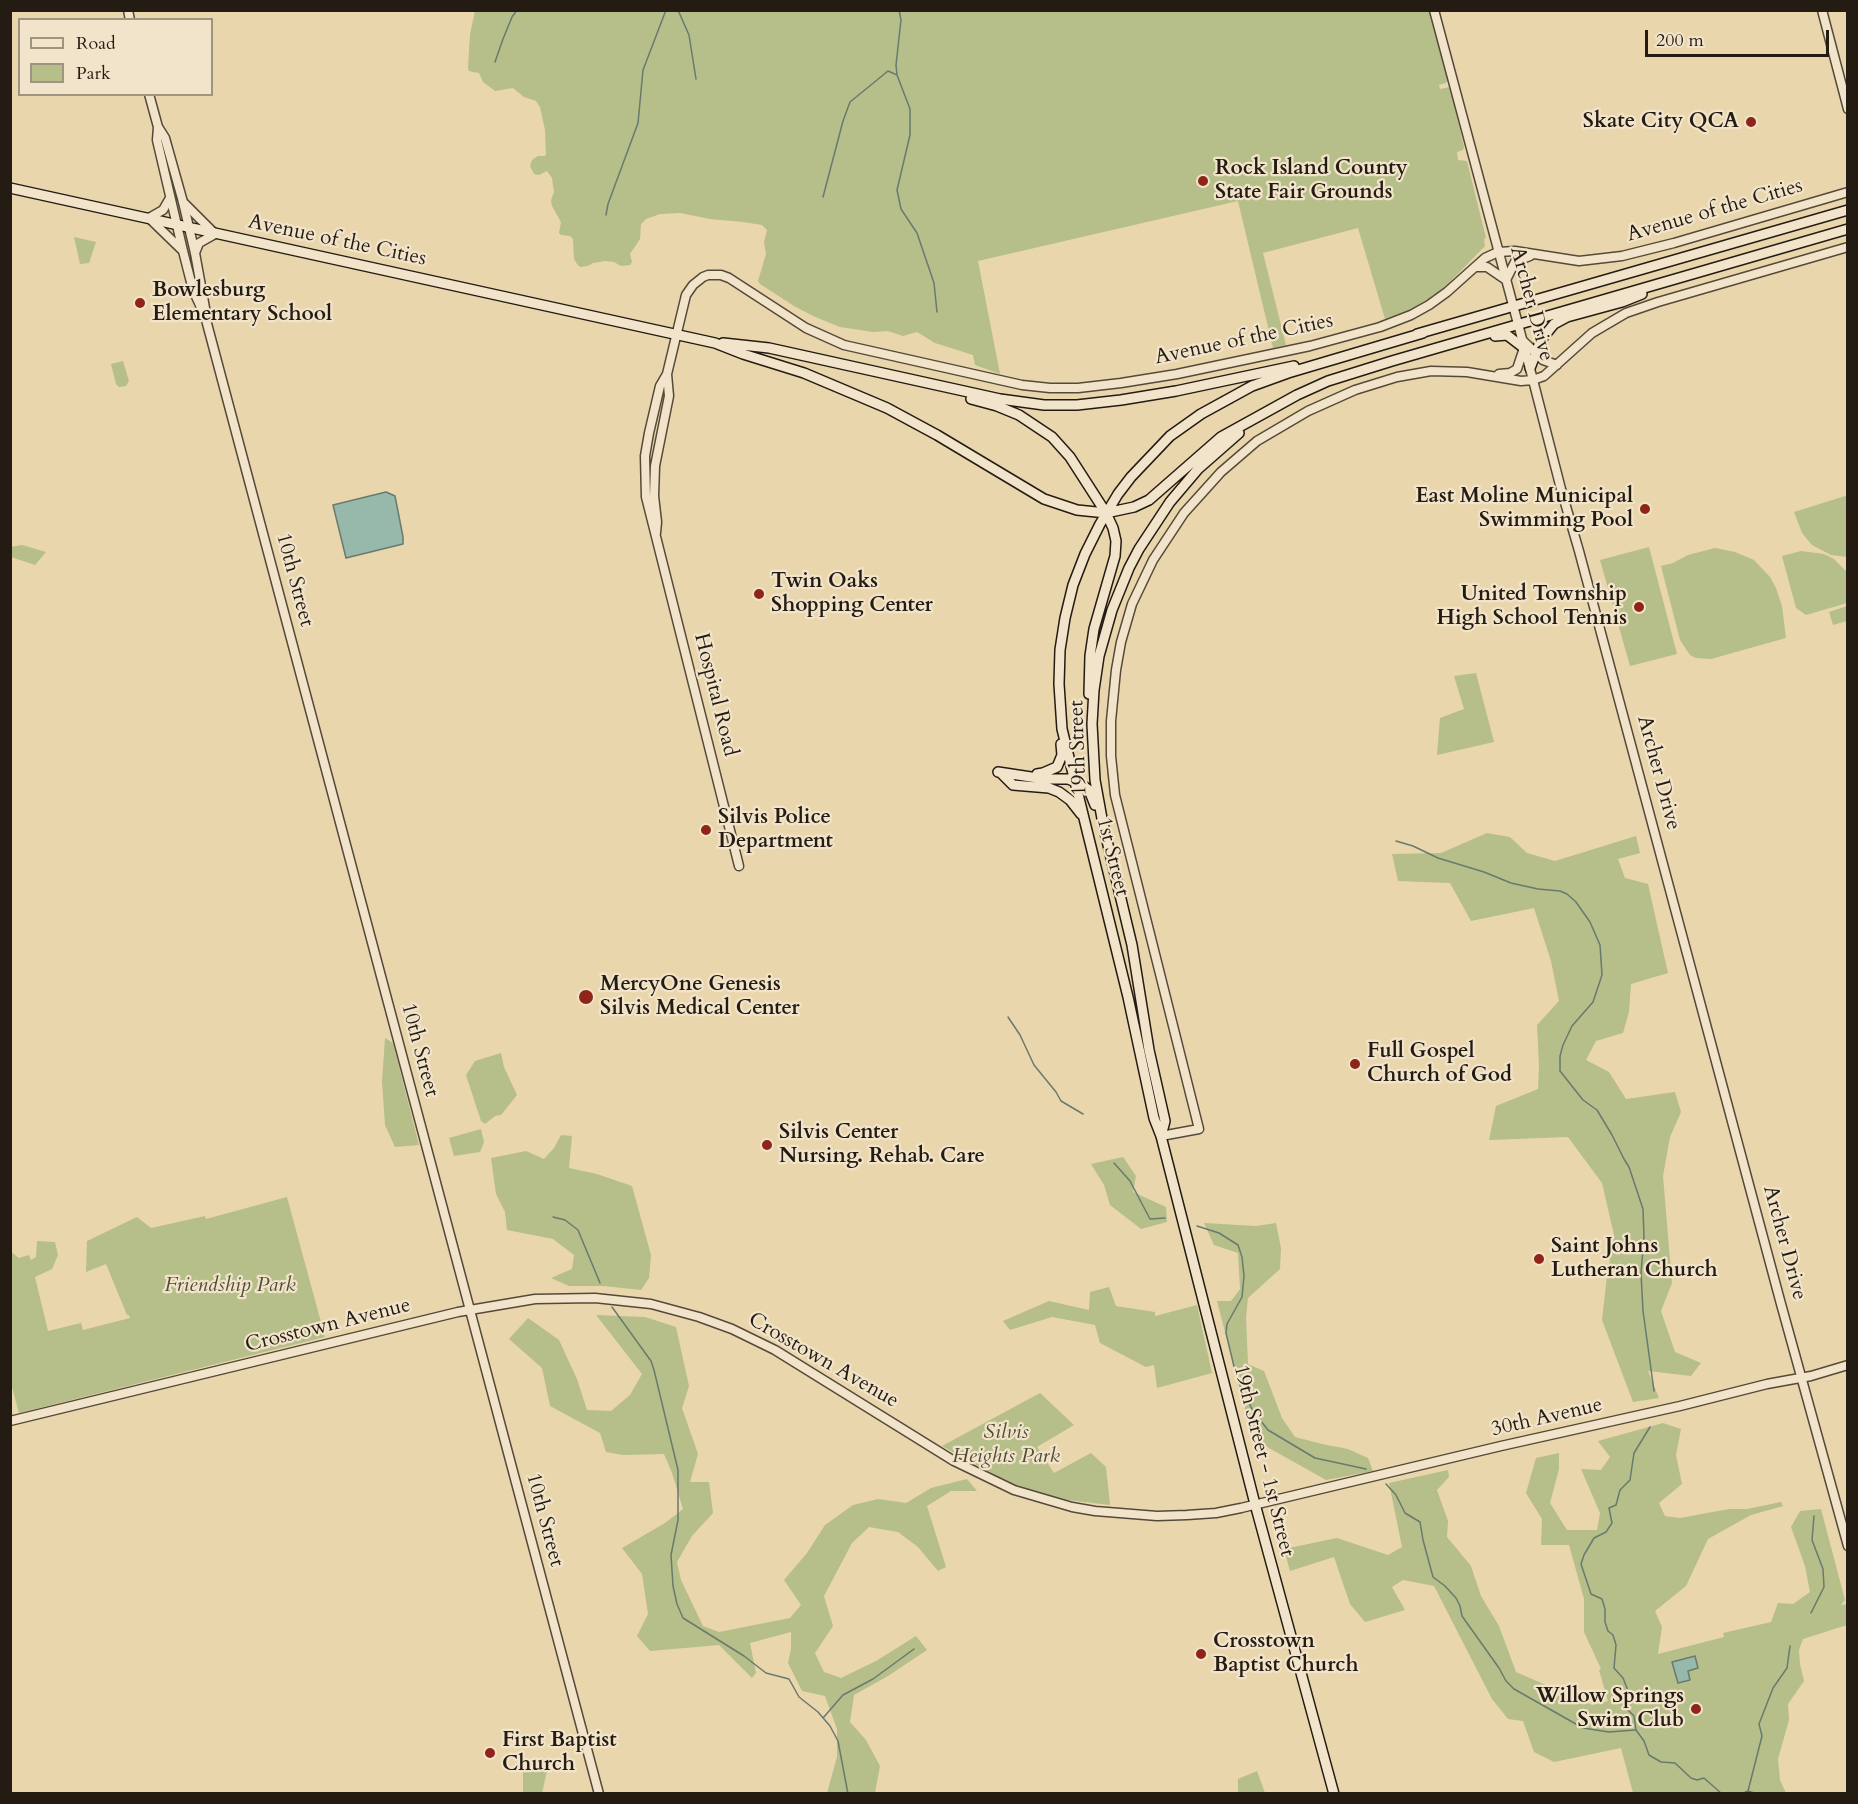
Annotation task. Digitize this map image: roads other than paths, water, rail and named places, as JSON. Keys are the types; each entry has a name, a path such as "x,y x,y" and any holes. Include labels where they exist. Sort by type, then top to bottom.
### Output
{"main road":[{"name":"Avenue of the Cities","path":"10,188 716,343 769,348 1011,401 1044,405 1087,404 1176,391 1284,368 1423,333 1848,210"},
{"name":"Avenue of the Cities","path":"716,343 857,393 937,435 1044,499 1077,510 1106,513 1134,507 1149,500 1221,437 1297,395 1328,381 1848,229"},
{"name":"Avenue of the Cities","path":"1527,303 1637,271"},
{"path":"1530,368 1546,332 1560,320 1631,298 1686,275"},
{"name":"Avenue of the Cities","path":"557,308 655,330"},
{"path":"1106,513 1131,477 1170,436 1227,399 1288,373 1423,333"},
{"path":"1371,367 1426,356 1500,335 1510,336 1523,344"},
{"name":"Avenue of the Cities","path":"900,377 997,406 1032,422 1052,437 1070,457 1106,513 1115,535 1116,549 1091,646 1089,688 1092,735"},
{"name":"19th Street","path":"1161,1136 1165,1121 1149,1050 1132,945 1101,813 1093,758 1093,700 1101,648 1112,610 1134,558 1157,519 1198,469 1232,438 1268,412"},
{"name":"1st Street","path":"1106,513 1085,554 1073,585 1065,618 1060,650 1060,706 1075,782 1128,997 1154,1118 1161,1136"},
{"path":"1024,776 1054,770 1062,758 1055,702 1055,671 1059,633 1065,618"},
{"path":"1093,758 1085,776 1075,782 1066,784 1014,781 998,772 1068,779 1075,782 1086,787 1092,795 1104,846 1122,900"},
{"path":"1002,774 1013,784 1049,788 1059,792 1077,808 1084,819"},
{"name":"19th Street - 1st Street","path":"1161,1136 1255,1504 1334,1794"}],"street":[{"name":"Archer Drive","path":"1434,10 1561,489 1848,1546"},
{"path":"1822,10 1848,110"},
{"name":"10th Street","path":"150,96 158,127 165,138 183,202 195,253 205,316 598,1794"},
{"name":"10th Street","path":"158,127 157,140 183,251 193,290 205,316"},
{"name":"Avenue of the Cities","path":"677,334 688,290 703,277 721,275 806,328 844,345 1022,385 1078,388 1177,374 1310,346 1380,327 1429,305 1490,254 1514,251 1579,261 1622,256 1848,192"},
{"path":"170,198 163,210 149,218 183,251"},
{"path":"183,202 215,234 199,243 195,253"},
{"path":"1489,375 1521,381 1533,380 1544,376 1577,345 1626,313 1848,247"},
{"path":"1475,267 1487,267 1506,280 1515,262 1533,255"},
{"name":"Hospital Road","path":"677,334 667,374 660,386 649,433 645,456 646,497 739,866"},
{"path":"1489,375 1514,371 1520,364 1523,344 1536,352 1543,360 1557,365"},
{"name":"19th Street","path":"1161,1136 1199,1129 1115,795 1111,756 1112,698 1121,642 1132,604 1153,560 1190,506 1225,468 1274,430 1335,398 1397,377 1448,370 1489,375"},
{"name":"Crosstown Avenue","path":"10,1421 458,1312 545,1298 595,1298 651,1304 718,1323 764,1344 954,1461 996,1482 1033,1496 1095,1511 1157,1516 1216,1513 1255,1504"},
{"name":"30th Avenue","path":"1255,1504 1848,1365"}],"waterway":[{"path":"495,62 512,17 517,10"},
{"path":"606,215 638,123 643,70 666,10"},
{"path":"678,10 689,35 696,79"},
{"path":"899,10 901,20 896,65 897,75 910,109 910,135 897,190 901,209 917,233 934,283 937,312"},
{"path":"823,197 850,102 888,71 897,75"},
{"path":"1396,841 1511,883 1560,891 1576,902 1590,922 1600,945 1602,975 1593,1002 1572,1026 1563,1045 1560,1071 1583,1100 1597,1110 1629,1167 1643,1209 1644,1237 1641,1273 1643,1311 1654,1391"},
{"path":"1008,1017 1020,1035 1034,1065 1061,1101 1083,1114"},
{"path":"1114,1163 1130,1181 1150,1219 1165,1218"},
{"path":"553,1217 565,1220 578,1230 600,1283"},
{"path":"1197,1226 1219,1233 1238,1245 1242,1257 1244,1276 1242,1297 1227,1324 1226,1333 1237,1379 1253,1411 1268,1430 1315,1458 1366,1469"},
{"path":"612,1307 651,1361 678,1470 678,1520 671,1555 673,1586 683,1618 744,1656 766,1673 789,1679 799,1697 818,1712 830,1726 838,1741 848,1794"},
{"path":"1650,1427 1634,1453 1630,1480 1620,1490 1616,1505 1609,1508 1612,1523 1606,1532 1594,1538 1581,1564 1591,1594 1602,1599 1605,1622 1616,1645 1614,1668 1623,1678 1627,1688 1627,1696 1623,1705 1634,1716 1636,1730 1644,1741 1649,1755 1661,1762 1675,1763 1691,1778 1697,1780 1704,1778 1722,1794"},
{"path":"1386,1484 1396,1495 1405,1513 1420,1522 1433,1577 1456,1598 1462,1616 1506,1681 1514,1689 1583,1728 1609,1732 1635,1730"},
{"path":"1811,1613 1824,1587 1823,1569 1812,1540 1814,1516"},
{"path":"1748,1791 1762,1736 1759,1724 1773,1688 1787,1668 1790,1646"},
{"path":"823,1718 843,1695 873,1679 914,1649"},
{"path":"1741,1794 1748,1791 1757,1794"}],"place":[{"name":"Skate City QCA","path":"1751,122"},
{"name":"Rock Island County State Fair Grounds","path":"1203,181"},
{"name":"Bowlesburg Elementary School","path":"140,303"},
{"name":"East Moline Municipal Swimming Pool","path":"1645,509"},
{"name":"Twin Oaks Shopping Center","path":"759,594"},
{"name":"United Township High School Tennis","path":"1639,607"},
{"name":"Silvis Police Department","path":"706,830"},
{"name":"MercyOne Genesis Silvis Medical Center","path":"586,997"},
{"name":"Full Gospel Church of God","path":"1355,1064"},
{"name":"Silvis Center Nursing. Rehab. Care","path":"767,1145"},
{"name":"Saint Johns Lutheran Church","path":"1539,1259"},
{"name":"Crosstown Baptist Church","path":"1201,1654"},
{"name":"Willow Springs Swim Club","path":"1696,1709"},
{"name":"First Baptist Church","path":"490,1753"}],"park label":[{"name":"Friendship Park","path":"230,1286"},
{"name":"Silvis Heights Park","path":"1006,1445"}]}
